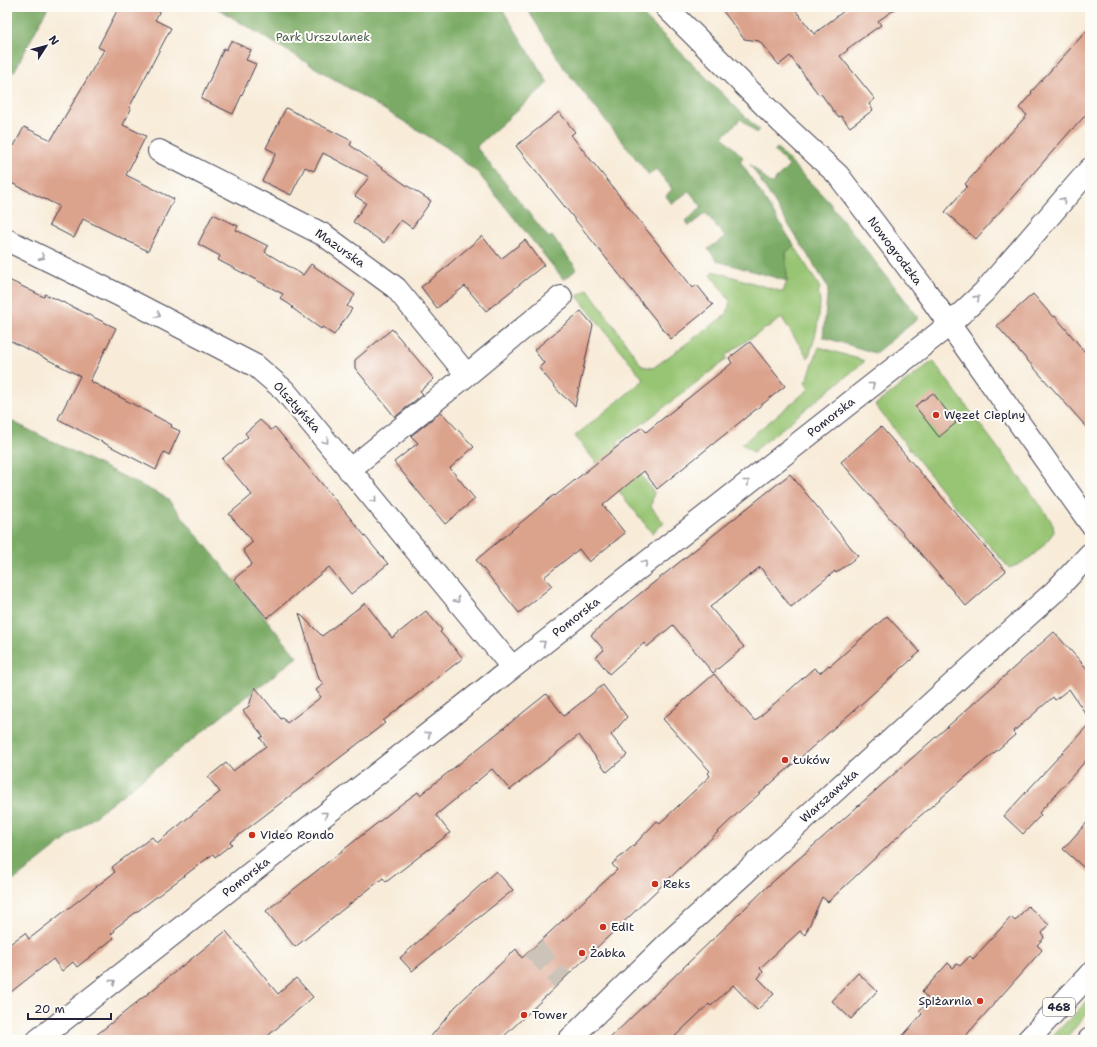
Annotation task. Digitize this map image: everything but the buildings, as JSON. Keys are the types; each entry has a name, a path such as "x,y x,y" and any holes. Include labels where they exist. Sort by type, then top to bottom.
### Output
{"street":[{"name":"Nowogrodzka","path":"666,7 782,123 838,175 949,325 1090,523"},
{"name":"Mazurska","path":"159,151 324,235 396,288 467,375"},
{"name":"Pomorska","path":"38,1040 949,325 984,292 1090,169"},
{"name":"Olsztyńska","path":"7,240 256,366 285,391 512,667"},
{"path":"349,470 561,298"},
{"name":"Warszawska","path":"569,1040 670,941 1050,596 1090,554"},
{"name":"468","path":"1028,1040 1090,974"}],"green space":[{"path":"7,7 48,7 14,72 7,67"},
{"name":"Park Urszulanek","path":"215,7 501,7 548,83 478,145 477,148 549,238 552,236 577,269 564,280 478,173 446,147"},
{"path":"526,7 635,7 759,130 756,133 741,119 723,137 743,157 740,161 794,245 786,252 787,281 717,261 708,249 725,237 706,213 689,226 686,221 702,207 689,191 672,204 666,196 672,189 656,169 649,175 564,68"},
{"path":"777,148 828,201 919,318 875,353 823,337 828,287 750,164 771,184 789,166 774,151"},
{"path":"794,245 820,288 818,324 808,358 782,318 725,356 727,359 617,443 654,492 651,507 664,523 652,533 575,436 644,380 577,296 588,289 642,366 653,368 727,314 730,301 711,275 713,271 783,292 787,281 786,252"},
{"path":"819,347 865,361 753,452 742,444 809,389 805,381 807,380"},
{"path":"933,361 1053,524 1054,532 1034,554 1023,562 1009,568 949,499 875,405"},
{"path":"7,419 167,498 297,657 8,885"},
{"path":"1090,998 1090,1011 1064,1040 1049,1040"}],"tunnel":[{"path":"533,948 562,980"}],"place":[{"name":"Węzeł Cieplny","path":"936,415"},
{"name":"Łuków","path":"785,760"},
{"name":"Video Rondo","path":"252,835"},
{"name":"Reks","path":"655,884"},
{"name":"Edit","path":"603,927"},
{"name":"Żabka","path":"582,953"},
{"name":"Spiżarnia","path":"980,1001"},
{"name":"Tower","path":"524,1015"}]}
